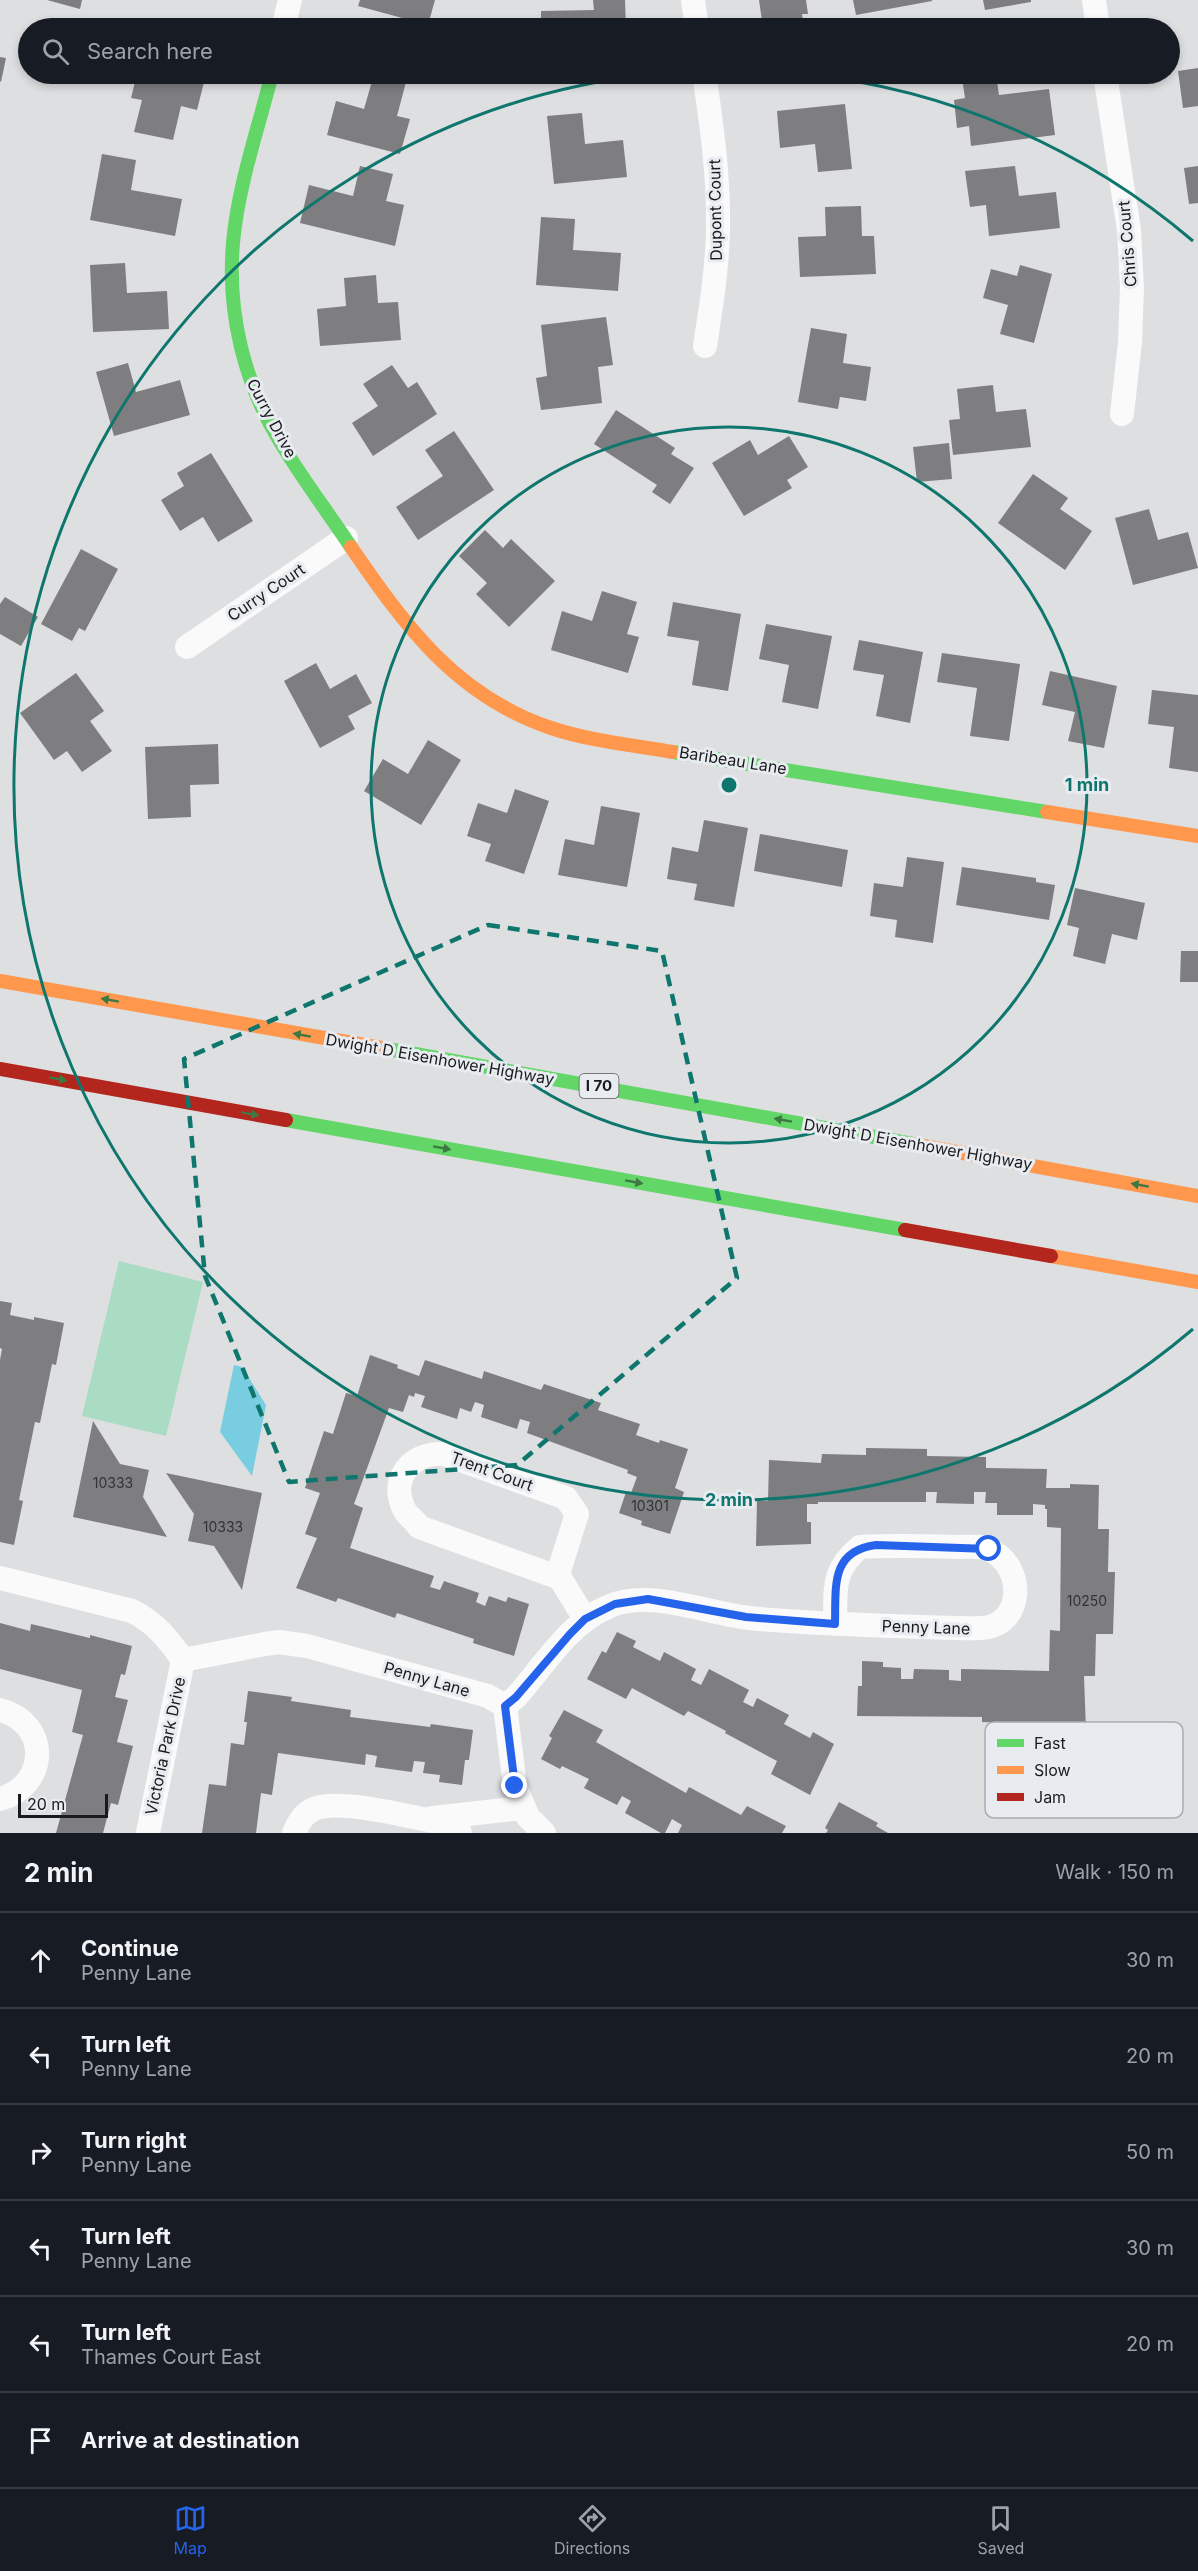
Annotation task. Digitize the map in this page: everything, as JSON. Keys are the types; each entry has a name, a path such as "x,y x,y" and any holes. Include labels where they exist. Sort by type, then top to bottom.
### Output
{"main road":[{"name":"Curry Drive","path":"269,84 236,217 232,277 236,326 250,379 279,440 345,538"},
{"name":"Baribeau Lane","path":"345,538 411,633 440,662 497,703 547,727 588,738 1198,836"},
{"name":"Dwight D Eisenhower Highway","path":"0,981 659,1097 1198,1196"},
{"path":"0,1069 1198,1282"}],"street":[{"path":"286,18 290,0"},
{"path":"693,0 696,18"},
{"path":"1094,0 1097,18"},
{"name":"Dupont Court","path":"705,84 715,151 718,228 714,289 705,346"},
{"name":"Chris Court","path":"1107,84 1129,230 1132,286 1130,342 1122,414"},
{"name":"Curry Court","path":"187,647 345,538"},
{"name":"Trent Court","path":"427,1454 444,1454 566,1498 577,1514 557,1576 419,1527 405,1513 400,1500 400,1484 406,1469 427,1454"},
{"name":"Penny Lane","path":"183,1660 279,1642 307,1646 488,1696 505,1706 516,1697 585,1619 615,1604 640,1599 746,1617 835,1624 988,1628 999,1622 1010,1610 1017,1584 1005,1560 982,1547 876,1545 860,1547 844,1561 837,1574 835,1624"},
{"path":"557,1576 585,1619"},
{"path":"0,1578 132,1611 149,1620 163,1633 183,1660"},
{"name":"Victoria Park Drive","path":"148,1833 183,1660"},
{"path":"505,1706 513,1778 528,1817 544,1833"},
{"path":"0,1710 15,1714 33,1734 38,1760 26,1785 15,1793 0,1799"},
{"path":"294,1833 298,1824 312,1809 336,1804 446,1824 460,1833"},
{"path":"421,1819 523,1808"}],"highlighted area":[{"path":"488,925 662,951 737,1278 517,1465 289,1482 205,1276 184,1059"}],"green space":[{"path":"119,1261 203,1282 166,1436 82,1416"}],"water":[{"path":"234,1365 242,1367 266,1405 252,1476 220,1432"}],"building":[{"path":"47,0 82,0 80,9"},
{"path":"360,0 435,0 430,18 402,18 358,6"},
{"path":"593,0 625,0 626,18 541,18 541,11 594,10"},
{"path":"759,0 806,0 808,14 802,14 803,18 762,18"},
{"path":"853,0 932,0 932,1 856,15"},
{"path":"983,0 1031,0 1031,2 985,10"},
{"path":"0,57 6,58 1,82 0,81"},
{"path":"1198,68 1198,106 1183,108 1180,71"},
{"path":"134,84 204,84 197,110 181,106 173,140 134,132 142,100 131,98"},
{"path":"371,84 405,84 397,116 410,119 400,154 327,135 336,101 364,109"},
{"path":"963,84 997,84 999,95 1049,89 1055,135 971,146 969,126 957,128 954,100 965,98"},
{"path":"845,104 852,169 818,172 815,144 780,148 777,111"},
{"path":"582,113 585,144 623,140 627,177 554,184 547,116"},
{"path":"102,154 136,160 131,190 182,199 175,236 90,220"},
{"path":"360,166 393,174 386,201 404,205 395,246 300,223 309,185 353,196"},
{"path":"1015,166 1019,196 1056,192 1060,228 989,236 986,205 970,207 965,171"},
{"path":"1198,166 1198,203 1189,204 1184,168"},
{"path":"861,206 862,236 874,236 876,274 800,277 798,237 826,236 825,207"},
{"path":"541,217 575,219 573,250 621,253 618,291 536,285"},
{"path":"125,263 127,293 167,291 169,329 93,332 90,265"},
{"path":"1020,265 1052,274 1034,343 1000,334 1008,305 983,298 991,269 1017,276"},
{"path":"376,275 378,303 398,302 401,340 320,346 317,309 346,306 344,278"},
{"path":"606,317 613,365 598,367 602,403 541,410 536,378 547,376 541,325"},
{"path":"811,328 847,334 843,363 871,367 866,401 840,397 838,409 798,402"},
{"path":"128,363 136,392 180,380 190,415 114,436 96,372"},
{"path":"392,365 408,388 417,382 437,414 373,456 352,423 378,406 363,384"},
{"path":"993,385 996,412 1026,409 1031,447 953,455 949,420 960,419 957,389"},
{"path":"616,410 675,448 671,454 694,468 670,504 652,492 657,485 594,444"},
{"path":"454,431 494,490 418,540 396,507 443,476 425,450"},
{"path":"789,436 808,467 787,480 792,488 744,516 712,463 750,440 758,455"},
{"path":"949,443 952,479 917,482 913,447"},
{"path":"211,453 253,521 218,542 203,517 180,531 161,500 184,486 177,473"},
{"path":"1033,474 1068,498 1060,509 1092,531 1065,570 998,523"},
{"path":"1149,509 1158,540 1188,532 1198,568 1133,585 1115,518"},
{"path":"485,530 503,548 511,539 555,581 509,627 476,594 487,583 459,556"},
{"path":"81,549 118,569 85,631 79,628 72,641 41,624"},
{"path":"602,591 637,602 627,634 639,637 628,673 551,650 562,611 592,621"},
{"path":"5,597 38,617 21,646 0,634 0,604"},
{"path":"673,602 741,614 728,691 692,685 699,641 667,636"},
{"path":"766,624 832,636 818,709 782,702 789,665 759,659"},
{"path":"859,640 923,652 910,723 876,716 884,675 853,670"},
{"path":"942,653 1020,664 1009,741 970,736 977,688 937,682"},
{"path":"316,663 330,689 356,674 372,703 348,716 355,729 320,748 284,681"},
{"path":"1050,671 1117,686 1104,748 1068,741 1075,712 1042,705"},
{"path":"76,673 104,711 90,721 112,751 82,772 67,751 54,760 20,713"},
{"path":"1152,690 1198,695 1198,772 1169,768 1174,727 1148,724"},
{"path":"428,740 461,760 421,825 364,791 383,759 408,774"},
{"path":"218,744 219,784 190,785 191,817 148,819 145,747"},
{"path":"515,789 549,801 524,874 485,861 491,844 467,836 478,803 507,813"},
{"path":"601,806 640,813 627,887 558,875 565,839 594,845"},
{"path":"704,820 748,828 734,907 694,900 697,884 667,879 672,847 698,852"},
{"path":"760,834 848,850 842,887 754,871"},
{"path":"907,857 944,862 933,943 895,937 897,920 870,916 874,883 903,887"},
{"path":"962,867 1036,878 1036,882 1055,885 1049,920 956,905"},
{"path":"1075,888 1145,903 1137,940 1112,934 1105,964 1073,956 1079,928 1067,925"},
{"path":"1181,951 1198,951 1198,982 1180,982"},
{"path":"0,1301 12,1303 10,1315 64,1323 56,1365 52,1364 40,1423 35,1422 19,1500 23,1501 14,1545 0,1542 0,1360 2,1349 0,1348"},
{"path":"370,1355 398,1365 397,1368 419,1376 425,1360 482,1379 484,1371 541,1390 544,1384 601,1403 598,1410 640,1424 636,1435 688,1449 675,1488 684,1492 670,1534 641,1525 642,1521 619,1513 626,1492 631,1493 637,1477 627,1473 628,1470 527,1433 530,1422 520,1419 517,1429 481,1417 484,1405 475,1402 471,1412 460,1408 457,1419 421,1407 425,1396 415,1393 414,1397 409,1395 403,1412 389,1408 354,1504 363,1508 350,1548 434,1576 430,1587 440,1590 444,1581 479,1593 476,1602 485,1606 489,1596 506,1602 508,1597 529,1604 514,1656 473,1643 474,1639 397,1613 395,1618 338,1598 336,1602 296,1588 317,1538 305,1534 320,1493 305,1488 324,1431 333,1434 346,1393 357,1396"},
{"path":"93,1421 120,1464 149,1470 143,1497 167,1537 73,1517"},
{"path":"866,1448 927,1449 927,1456 986,1457 986,1468 1047,1469 1046,1488 1070,1488 1070,1484 1099,1485 1098,1529 1109,1529 1108,1572 1115,1572 1113,1634 1096,1634 1095,1676 1084,1676 1086,1722 985,1722 982,1722 982,1717 857,1716 858,1686 862,1686 862,1661 883,1662 883,1667 901,1668 901,1679 913,1679 914,1669 949,1670 949,1680 961,1681 961,1669 1049,1671 1050,1630 1060,1631 1061,1528 1047,1527 1045,1505 1033,1504 1033,1515 997,1515 997,1503 985,1503 986,1492 974,1492 974,1504 936,1503 937,1492 926,1492 926,1502 818,1502 818,1504 807,1504 807,1522 811,1522 811,1544 756,1546 757,1501 768,1501 769,1460 821,1463 822,1454 866,1455"},
{"path":"166,1473 262,1493 242,1590 214,1546 188,1541 194,1514"},
{"path":"0,1623 30,1631 31,1624 90,1638 90,1635 132,1646 125,1675 121,1674 115,1697 128,1700 117,1742 133,1746 118,1805 111,1803 103,1833 56,1833 83,1735 72,1732 82,1690 0,1669"},
{"path":"617,1632 636,1641 633,1647 660,1661 664,1652 696,1669 691,1680 701,1685 709,1669 749,1690 743,1702 753,1707 757,1698 789,1715 784,1724 810,1738 813,1732 834,1744 810,1795 771,1774 777,1761 688,1711 684,1716 632,1688 626,1699 587,1679 602,1651 606,1653"},
{"path":"248,1691 292,1697 291,1701 351,1710 350,1717 473,1730 469,1760 465,1760 462,1785 439,1782 440,1775 423,1773 425,1762 414,1761 412,1772 375,1767 377,1756 366,1754 365,1765 278,1753 272,1795 261,1793 256,1833 202,1833 209,1784 226,1786 231,1743 244,1745"},
{"path":"564,1710 603,1730 596,1742 686,1793 689,1787 741,1815 747,1806 786,1826 782,1833 678,1833 682,1825 672,1819 665,1833 661,1833 625,1813 631,1801 622,1796 617,1805 584,1788 589,1779 562,1766 560,1769 541,1759 552,1738 549,1736"},
{"path":"839,1802 878,1823 876,1826 888,1833 826,1833 828,1830 825,1828"}],"traffic: fast":[{"path":"269,84 239,200 232,269 236,320 247,370 267,418 296,467 351,547"},
{"path":"673,752 1047,812"},
{"path":"382,1048 913,1144"},
{"path":"286,1120 905,1230"}],"traffic: slow":[{"path":"351,547 413,631 460,677 487,697 517,714 551,728 611,742 673,752"},
{"path":"1047,812 1198,836"},
{"path":"0,981 382,1048"},
{"path":"913,1144 1198,1196"},
{"path":"1051,1256 1198,1282"}],"traffic: jam":[{"path":"0,1069 286,1120"},
{"path":"905,1230 1051,1256"}],"route":[{"path":"515,1786 505,1706 516,1697 585,1619 607,1607 630,1600 648,1599 746,1617 835,1624 837,1574 848,1556 860,1547 876,1545 989,1549"}]}
